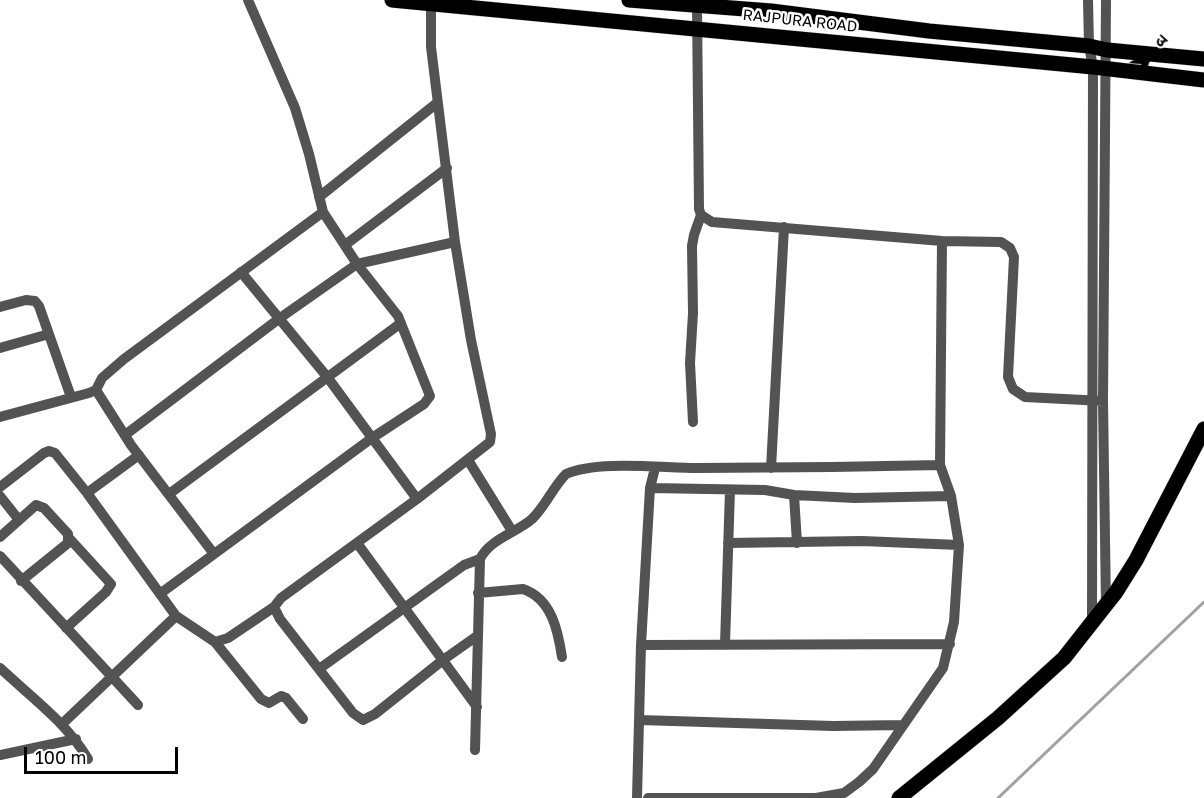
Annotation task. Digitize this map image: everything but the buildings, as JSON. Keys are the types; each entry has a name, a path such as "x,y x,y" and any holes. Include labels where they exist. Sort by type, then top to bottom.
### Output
{"main road":[{"name":"RAJPURA ROAD","path":"392,0 1204,80"},
{"name":"RAJPURA ROAD","path":"629,0 771,11 929,31 1204,59"},
{"path":"899,798 1006,711 1064,658 1106,606 1136,560 1204,429"}],"street":[{"path":"161,593 372,438 424,404 430,396 398,316 357,264 323,212 295,108 248,0"},
{"path":"1088,0 1089,46 1099,68"},
{"path":"1092,623 1092,502 1098,401 1099,68 1107,50 1106,0"},
{"path":"215,642 228,638 274,607 281,598 488,444 491,434 471,340 455,243 430,47 431,4"},
{"path":"693,422 690,363 693,313 692,246 701,215 698,172 697,6"},
{"path":"319,197 437,103"},
{"path":"345,245 447,168"},
{"path":"0,417 96,390 102,378 124,359 323,212"},
{"path":"701,215 705,220 712,222 942,241 1001,242 1010,248 1014,257 1008,377 1014,389 1025,396 1098,401"},
{"path":"771,468 784,227"},
{"path":"648,798 816,798 844,793 873,769 943,668 954,622 959,545 951,496 940,465 942,241"},
{"path":"125,435 280,318 357,264 455,243"},
{"path":"241,272 328,378 417,499"},
{"path":"0,307 26,300 35,301 39,306 71,397"},
{"path":"169,494 401,323"},
{"path":"0,348 49,334"},
{"path":"96,390 139,455 214,554"},
{"path":"1098,401 1104,503 1106,606"},
{"path":"0,487 49,451 59,457 176,616 215,642 261,699 269,703 281,696 286,698 303,719"},
{"path":"87,493 139,455"},
{"path":"468,460 512,531"},
{"path":"475,750 480,559 483,553 531,520 566,474 574,470 623,466 771,468 940,465"},
{"path":"637,798 641,645 650,488 655,468"},
{"path":"650,488 765,490 794,495 855,498 951,496"},
{"path":"725,644 730,490"},
{"path":"794,495 797,543"},
{"path":"0,496 20,520"},
{"path":"1092,502 1104,503"},
{"path":"0,537 32,507 40,505 111,584 106,592 66,628"},
{"path":"21,581 68,543 69,538"},
{"path":"728,543 901,542 959,545"},
{"path":"357,543 477,707"},
{"path":"0,556 138,705"},
{"path":"319,669 464,565 480,559"},
{"path":"478,593 523,590 535,595 553,619 562,657"},
{"path":"274,607 280,619 353,713 363,720 375,714 442,660 477,636"},
{"path":"62,724 176,616"},
{"path":"641,645 950,644"},
{"path":"0,668 62,724 76,739 88,759"},
{"path":"640,720 833,726 903,725"},
{"path":"0,745 4,754 76,739"}],"waterway":[{"path":"998,798 1204,602"}]}
